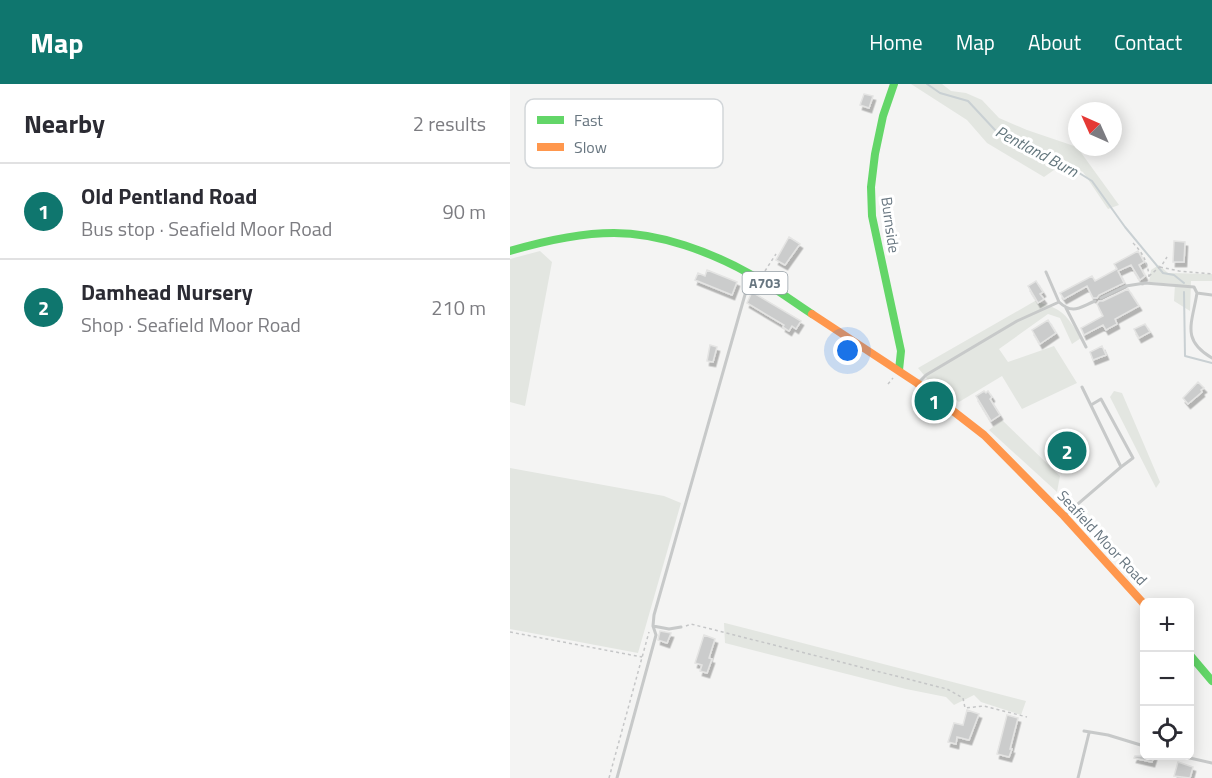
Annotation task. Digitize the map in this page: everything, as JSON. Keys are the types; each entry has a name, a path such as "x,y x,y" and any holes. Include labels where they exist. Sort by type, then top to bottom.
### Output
{"main road":[{"name":"Burnside","path":"894,84 883,116 871,187 872,216 901,351 899,370"},
{"name":"Seafield Moor Road","path":"510,251 566,238 616,233 651,237 723,260 751,274 899,370 984,435 1064,516 1140,600"},
{"path":"1194,660 1212,681"}],"lane":[{"path":"1046,272 1059,302 1066,308 1086,347"},
{"path":"618,778 656,635 653,626 654,615 751,274"},
{"path":"1101,298 1126,286 1145,283 1194,287 1197,293 1190,335 1198,350 1212,358"},
{"path":"1197,293 1212,295"},
{"path":"1066,308 1073,310 1095,301"},
{"path":"917,383 926,375 1017,321 1059,302"},
{"path":"1082,387 1121,467"},
{"path":"1064,516 1133,458 1101,399 1091,405"},
{"path":"653,626 669,629 681,627"},
{"path":"1078,778 1086,732 1098,733 1140,745"},
{"path":"1194,759 1212,764"}],"path":[{"path":"1133,243 1148,266 1149,277"},
{"path":"760,280 776,254"},
{"path":"1145,283 1167,257"},
{"path":"1159,268 1212,274"},
{"path":"681,627 691,624 947,689 963,698 964,708 984,706 1027,717"},
{"path":"609,778 643,657 647,634 653,626"},
{"path":"510,632 643,657"}],"shaded area":[{"path":"911,84 942,84 951,91 966,93 982,100 999,118 1068,144 1068,156 1084,156 1119,205 1108,209 1083,172 1064,163 1044,177 987,143 967,120"},
{"path":"540,251 552,262 525,406 510,402 510,259"},
{"path":"1159,265 1168,273 1212,274 1212,281 1191,281 1190,311 1174,301 1175,284 1149,282 1151,270"},
{"path":"1035,301 1063,313 1081,338 1072,344 1060,318 1048,314 999,349 1008,362 1054,346 1077,383 1022,409 1002,376 959,402 929,381 918,368"},
{"path":"1114,391 1122,393 1160,482 1156,488 1110,397"},
{"path":"1002,420 1060,476 1057,492 989,430"},
{"path":"510,468 664,496 681,503 638,653 510,629"},
{"path":"724,623 1026,701 1021,715 981,702 974,695 954,705 946,697 725,643"}],"building":[{"path":"864,94 873,96 869,108 860,105"},
{"path":"789,237 800,244 785,265 776,260"},
{"path":"1174,241 1185,242 1184,262 1173,262"},
{"path":"1138,251 1144,262 1139,265 1145,276 1140,280 1131,265 1118,271 1124,283 1097,298 1093,298 1087,286 1064,299 1060,293 1092,276 1095,281 1117,269 1114,264"},
{"path":"707,270 737,282 732,295 695,280 698,273 705,276"},
{"path":"1036,281 1043,292 1040,294 1044,299 1038,303 1028,286"},
{"path":"1128,289 1139,306 1115,319 1117,324 1106,330 1103,325 1084,335 1081,328 1103,316 1097,304 1099,301"},
{"path":"752,292 801,321 796,329 792,326 789,331 783,327 784,325 747,303"},
{"path":"1048,320 1056,333 1040,344 1032,330"},
{"path":"1145,324 1150,332 1139,338 1134,329"},
{"path":"710,345 717,347 713,362 707,361"},
{"path":"1102,346 1106,355 1093,360 1090,352"},
{"path":"1198,382 1204,388 1188,404 1183,398"},
{"path":"984,391 986,393 988,391 992,397 990,399 1000,415 991,421 976,396"},
{"path":"660,631 671,633 667,643 658,640"},
{"path":"704,635 715,639 707,673 700,671 702,665 695,663"},
{"path":"967,710 979,714 969,740 957,737 956,744 948,742 954,723 963,725"},
{"path":"1007,715 1018,718 1009,757 997,754"},
{"path":"1178,762 1193,767 1190,778 1174,776"}],"waterway":[{"name":"Pentland Burn","path":"927,84 940,93 968,101 995,130 1034,145 1092,181 1125,227 1163,273 1174,275 1184,283"},
{"name":"Pentland Burn","path":"1184,292 1185,356 1212,363"}],"traffic: fast":[{"path":"894,84 883,116 871,187 872,216 901,351 899,370"},
{"path":"510,251 588,234 614,233 649,236 685,245 735,266 766,283 812,314"},
{"path":"1194,660 1212,681"}],"traffic: slow":[{"path":"812,314 917,383 984,435 1064,516 1140,600"}],"place":[{"name":"Old Pentland Road","path":"934,401"},
{"name":"Damhead Nursery","path":"1067,451"}]}
